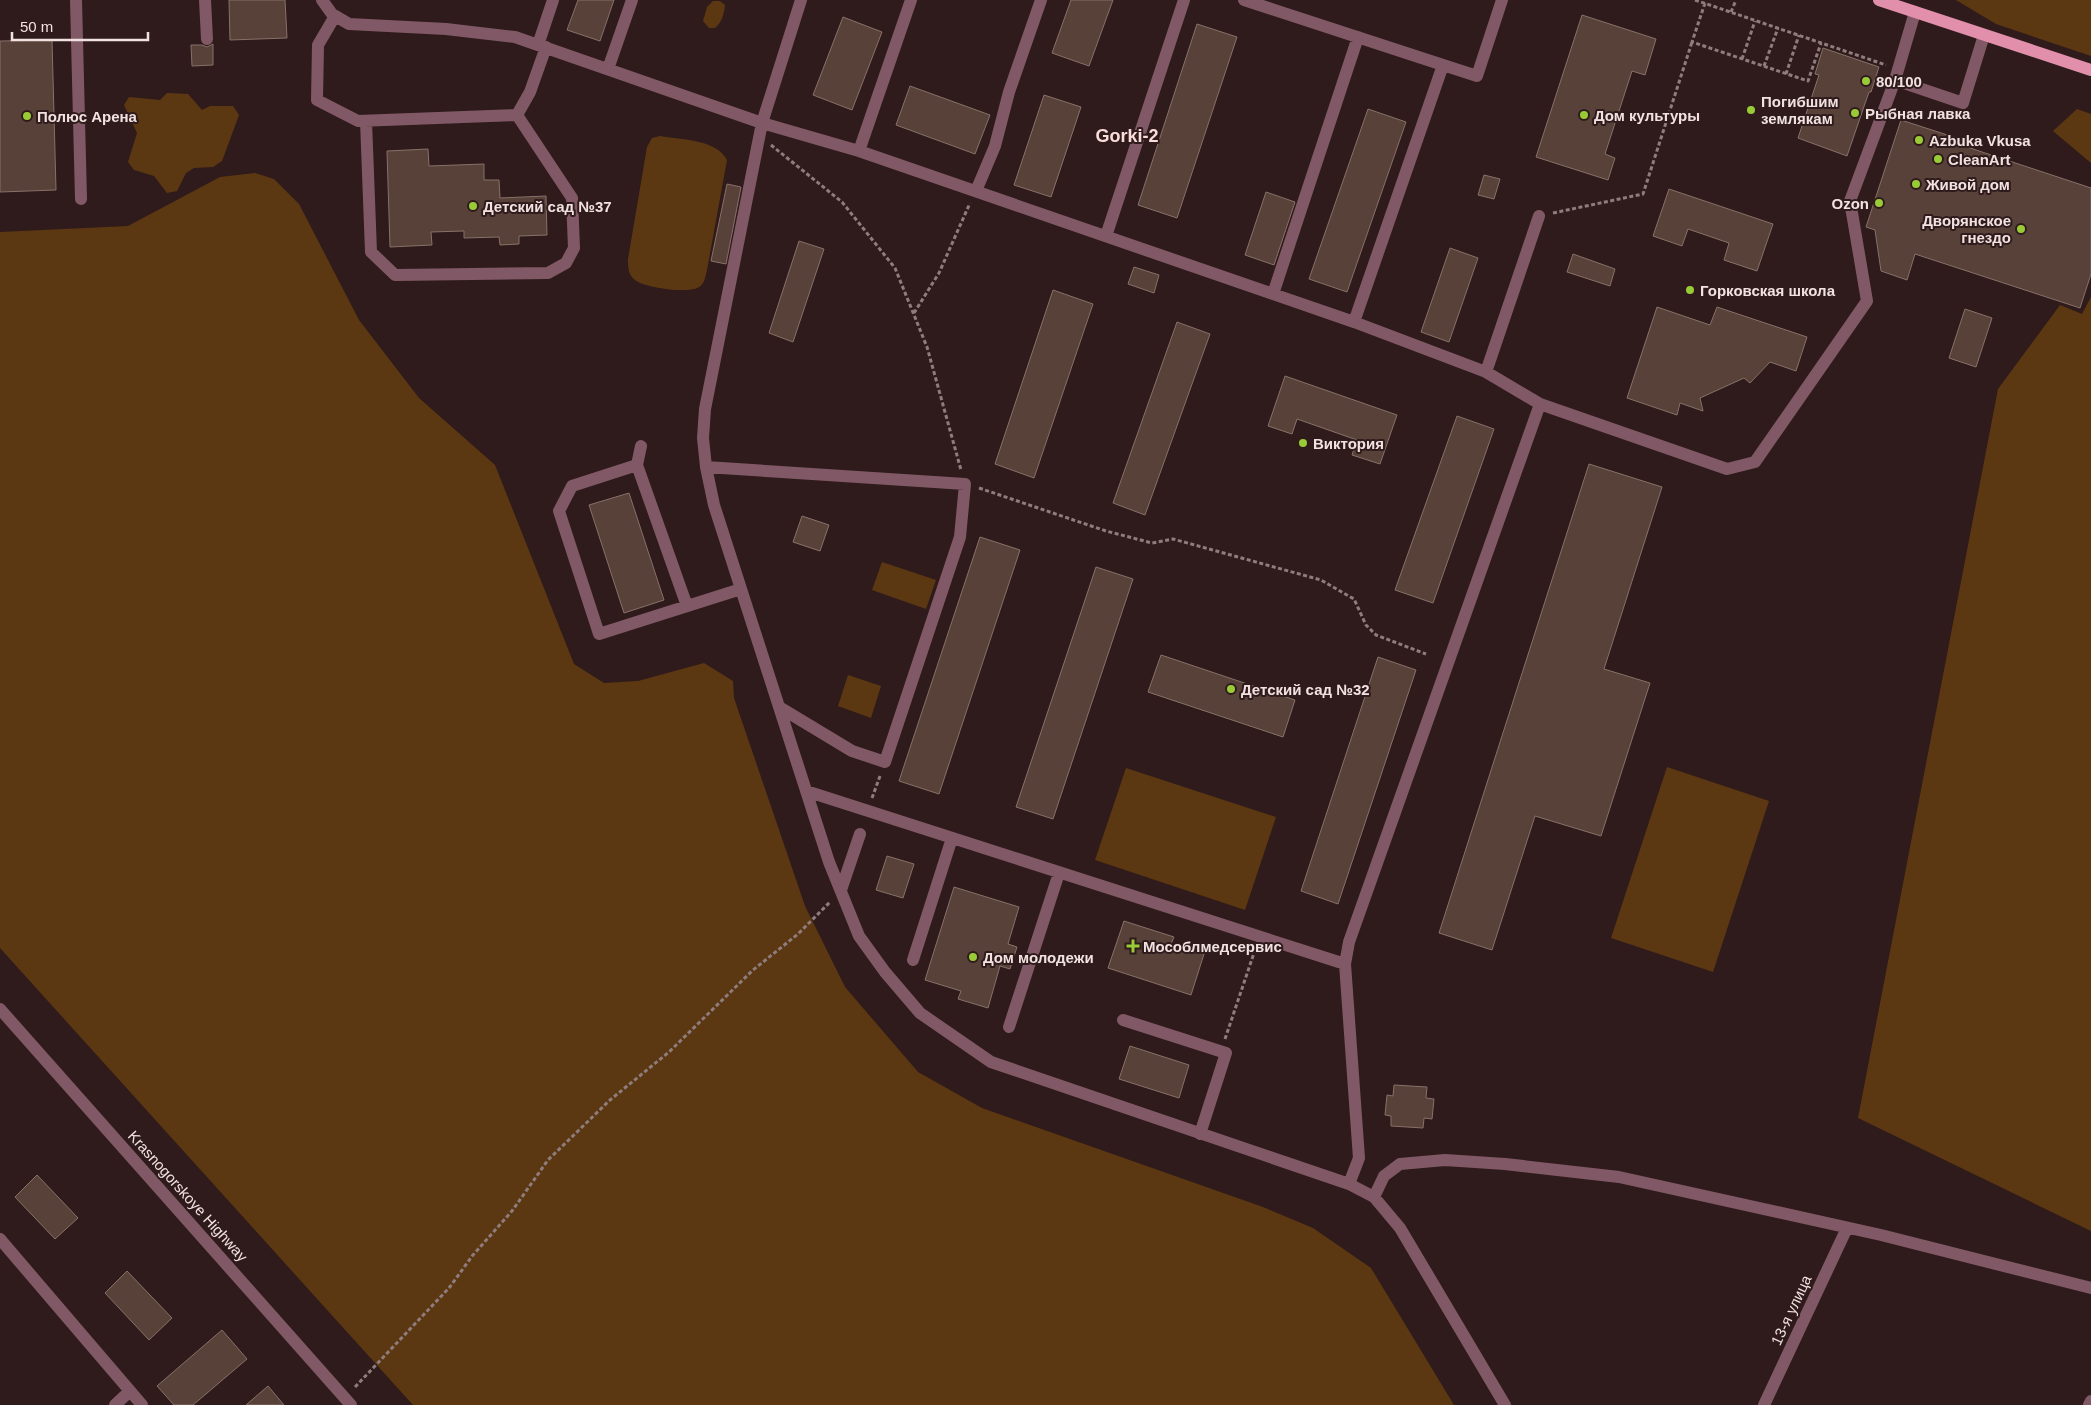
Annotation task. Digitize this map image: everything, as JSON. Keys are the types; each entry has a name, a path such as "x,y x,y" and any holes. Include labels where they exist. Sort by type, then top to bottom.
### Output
{"main road":[{"path":"1878,0 2091,70"}],"street":[{"path":"76,0 81,199"},
{"path":"205,0 207,39"},
{"path":"322,0 335,16 349,24 480,32 515,37 762,123 859,151 1354,322 1486,372 1540,404 1727,469 1755,462 1867,301 1850,201 1896,74 1915,12"},
{"path":"517,115 530,92 553,0"},
{"path":"608,69 632,0"},
{"path":"800,0 762,123 709,384 703,438 706,467 714,505 806,791 859,936 885,972 920,1013 991,1062 1349,1184 1374,1197 1400,1228 1505,1405"},
{"path":"859,151 911,0"},
{"path":"976,191 995,146 1009,92 1041,0"},
{"path":"1106,236 1184,0"},
{"path":"1244,0 1476,76 1502,0"},
{"path":"335,16 318,45 317,100 358,121 517,115"},
{"path":"1896,74 1963,103 1984,35"},
{"path":"1273,294 1358,37"},
{"path":"1354,322 1443,65"},
{"path":"366,121 371,252 396,275 548,273 566,263 574,248 572,198 517,115"},
{"path":"1486,372 1539,216"},
{"path":"1349,1184 1359,1158 1345,964 1352,932 1540,404"},
{"path":"641,446 637,465 686,606"},
{"path":"637,465 572,486 559,511 599,634 741,589"},
{"path":"706,467 965,484 960,537 885,762 852,751 779,707"},
{"path":"806,791 1345,964"},
{"path":"841,890 860,834"},
{"path":"913,960 952,838"},
{"path":"1009,1028 1059,873"},
{"name":"Krasnogorskoye Highway","path":"0,1009 349,1404"},
{"path":"1123,1020 1226,1054 1200,1134"},
{"path":"1374,1197 1384,1176 1400,1164 1455,1161 1619,1177 1847,1228 2091,1288"},
{"name":"13-я улица","path":"1764,1405 1847,1228"},
{"path":"0,1239 142,1405"},
{"path":"115,1405 130,1392"},
{"path":"2089,1405 2091,1401"}],"path":[{"path":"1695,0 1821,43 1896,74"},
{"path":"1732,12 1736,0"},
{"path":"1539,216 1644,194 1706,3"},
{"path":"1742,59 1755,20"},
{"path":"1764,66 1778,28"},
{"path":"1786,74 1799,35"},
{"path":"1692,42 1808,81 1821,43"},
{"path":"759,142 771,145 842,202 895,268 927,347 965,484 1106,531 1152,543 1173,539 1321,580 1354,599 1366,625 1376,635 1426,654"},
{"path":"914,314 939,274 976,191"},
{"path":"353,1389 449,1288 473,1255 512,1211 548,1160 610,1100 669,1052 754,970 798,934 841,890"},
{"path":"1221,1052 1259,937"}],"shaded area":[{"path":"1956,0 2091,0 2091,56 1996,24"},
{"path":"713,1 720,1 725,5 725,8 717,26 709,28 703,21 707,7"},
{"path":"167,93 188,94 202,110 210,106 233,106 239,115 222,161 213,167 194,168 186,173 177,191 167,193 154,176 134,170 128,162 137,133 124,105 129,97 160,100"},
{"path":"2077,109 2091,114 2091,163 2053,131"},
{"path":"660,136 707,144 722,153 727,160 704,282 694,289 667,289 640,283 631,276 629,271 628,259 647,147 652,138"},
{"path":"255,173 274,179 299,204 359,320 419,398 495,465 574,664 604,683 638,681 704,663 733,681 734,698 805,906 845,987 918,1072 982,1108 1263,1207 1313,1228 1371,1268 1454,1405 413,1405 0,948 0,232 128,226 220,177"},
{"path":"2091,297 2091,1231 1858,1118 1998,389 2060,305 2082,314"},
{"path":"882,562 936,580 926,609 872,590"},
{"path":"848,675 881,686 871,718 838,706"},
{"path":"1667,767 1769,801 1713,972 1611,938"},
{"path":"1126,768 1276,817 1245,910 1095,860"}],"building":[{"path":"229,0 285,0 287,38 230,40"},
{"path":"578,0 614,0 600,41 567,30"},
{"path":"1071,0 1113,0 1089,66 1052,53"},
{"name":"Дом культуры","path":"1582,15 1656,39 1645,75 1632,71 1605,154 1615,158 1608,180 1536,157"},
{"path":"843,17 882,32 852,110 813,95"},
{"path":"1197,24 1237,37 1177,218 1138,205"},
{"name":"Полюс Арена","path":"52,40 56,190 0,192 0,41"},
{"path":"213,44 213,65 192,66 191,45 207,47"},
{"path":"1823,48 1879,67 1847,156 1798,138 1819,75 1815,74"},
{"path":"910,86 990,115 975,154 896,125"},
{"path":"1044,95 1081,107 1051,197 1014,185"},
{"path":"1368,109 1406,122 1347,292 1309,279"},
{"name":"Дворянское гнездо","path":"1901,120 1966,141 1964,146 2091,188 2091,274 2080,308 1915,254 1907,280 1881,271 1875,230 1866,227"},
{"path":"428,149 429,166 484,164 484,180 499,180 500,198 546,196 547,235 519,236 519,244 500,245 499,237 464,238 464,231 431,232 432,245 390,247 387,151"},
{"path":"1484,175 1500,179 1494,199 1478,195"},
{"path":"727,184 741,187 726,264 711,261"},
{"path":"1669,189 1773,224 1757,271 1724,260 1729,243 1688,229 1682,246 1653,236"},
{"path":"1266,192 1295,202 1274,265 1245,255"},
{"path":"799,241 824,249 793,342 769,333"},
{"path":"1450,248 1478,258 1449,342 1421,332"},
{"path":"1573,254 1615,269 1610,286 1567,272"},
{"path":"1134,267 1159,275 1154,293 1128,284"},
{"path":"1053,290 1093,304 1034,478 995,464"},
{"path":"1657,307 1710,325 1717,307 1807,337 1796,371 1770,362 1750,383 1744,378 1700,398 1703,411 1680,403 1677,415 1627,398"},
{"path":"1965,309 1992,318 1976,367 1949,358"},
{"path":"1177,322 1210,334 1145,515 1113,503"},
{"path":"1285,376 1397,415 1380,464 1352,455 1357,440 1297,419 1292,434 1268,426"},
{"path":"1457,416 1494,429 1433,603 1395,590"},
{"path":"1589,464 1662,487 1604,669 1650,683 1601,836 1535,816 1492,950 1439,933"},
{"path":"629,493 664,600 624,613 589,505"},
{"path":"802,516 829,525 820,551 793,542"},
{"path":"980,537 1020,550 939,794 899,781"},
{"path":"1096,567 1133,579 1053,819 1016,807"},
{"path":"1161,655 1295,700 1283,737 1148,692"},
{"path":"1378,657 1416,670 1338,904 1301,891"},
{"path":"887,856 914,864 903,898 876,890"},
{"name":"Дом молодежи","path":"954,887 1019,907 1008,944 1017,947 1010,969 1000,966 988,1008 958,999 961,991 925,980"},
{"path":"1124,921 1174,937 1171,944 1204,954 1191,995 1108,968"},
{"path":"1130,1046 1189,1065 1179,1098 1119,1079"},
{"path":"1394,1085 1427,1087 1426,1098 1434,1099 1432,1119 1424,1118 1423,1128 1391,1126 1391,1116 1385,1115 1387,1095 1393,1096"},
{"path":"37,1175 78,1218 55,1239 15,1197"},
{"path":"127,1271 172,1318 149,1340 105,1293"},
{"path":"222,1330 247,1359 193,1405 174,1405 157,1386"},
{"path":"268,1386 284,1405 246,1405"}],"place":[{"name":"80/100","path":"1866,81"},
{"name":"Погибшим землякам","path":"1751,110"},
{"name":"Рыбная лавка","path":"1855,113"},
{"name":"Дом культуры","path":"1584,115"},
{"name":"Полюс Арена","path":"27,116"},
{"name":"Azbuka Vkusa","path":"1919,140"},
{"name":"CleanArt","path":"1938,159"},
{"name":"Живой дом","path":"1916,184"},
{"name":"Ozon","path":"1879,203"},
{"name":"Детский сад №37","path":"473,206"},
{"name":"Дворянское гнездо","path":"2021,229"},
{"name":"Горковская школа","path":"1690,290"},
{"name":"Виктория","path":"1303,443"},
{"name":"Детский сад №32","path":"1231,689"},
{"name":"Мособлмедсервис","path":"1133,946"},
{"name":"Дом молодежи","path":"973,957"}],"district":[{"name":"Gorki-2","path":"1127,136"}]}
